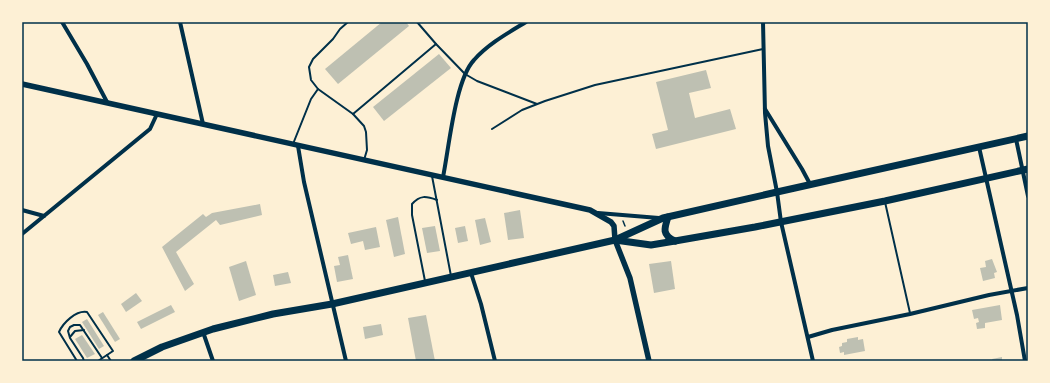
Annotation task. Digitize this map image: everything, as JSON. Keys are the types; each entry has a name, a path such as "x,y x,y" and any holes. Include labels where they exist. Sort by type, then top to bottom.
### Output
{"main road":[{"path":"134,361 162,347 203,332 274,314 332,304 615,240 666,218 810,184 1028,136"},
{"path":"615,240 651,245 675,241 885,201 1025,170"},
{"path":"666,218 665,232 669,238 675,241"}],"street":[{"path":"62,22 107,102"},
{"path":"180,22 203,124"},
{"path":"443,177 455,111 465,74 469,65 480,54 526,22"},
{"path":"763,22 764,108 768,146 781,222 813,361"},
{"path":"22,84 443,177 590,210 597,213 614,226 615,240 630,278 649,361"},
{"path":"764,108 810,184"},
{"path":"22,234 150,129 158,114"},
{"path":"1016,139 1025,170 1028,196"},
{"path":"295,145 346,361"},
{"path":"979,147 1012,292 1025,361"},
{"path":"22,210 44,216"},
{"path":"597,213 666,218"},
{"path":"471,273 481,304 495,361"},
{"path":"808,337 832,330 910,314 989,295 1028,288"},
{"path":"203,332 213,361"}],"lane":[{"path":"348,22 340,29 333,40 313,59 309,67 311,80 318,89 353,114 364,126 366,132 367,150 364,160"},
{"path":"417,22 465,74 477,81 537,104"},
{"path":"353,114 436,44"},
{"path":"492,129 522,110 595,85 763,49"},
{"path":"295,145 311,99 318,89"},
{"path":"432,175 451,277"},
{"path":"425,282 412,215 412,204 417,199 426,196 436,200"},
{"path":"885,201 910,314"},
{"path":"77,361 59,332 62,325 82,311 87,312 113,351 98,361"},
{"path":"84,361 68,332 70,327 74,325 80,325 85,330 102,358"},
{"path":"70,338 75,330 85,330"},
{"path":"107,355 111,361"}],"path":[{"path":"623,221 625,226"}],"building":[{"path":"382,22 406,22 409,26 338,84 325,69"},
{"path":"439,54 451,68 384,121 373,107"},
{"path":"706,70 711,88 689,93 695,118 730,109 736,129 656,149 652,134 668,130 656,82"},
{"path":"260,204 262,215 220,225 216,220 176,252 194,284 185,291 162,247 203,214 206,217 212,213"},
{"path":"520,210 524,238 508,240 504,213"},
{"path":"398,217 405,254 394,257 386,220"},
{"path":"485,218 491,242 480,245 475,220"},
{"path":"435,226 440,251 427,253 422,228"},
{"path":"465,226 468,241 458,243 455,228"},
{"path":"376,227 380,247 365,250 363,241 351,244 348,233"},
{"path":"348,255 353,279 337,282 334,266 340,265 338,257"},
{"path":"992,259 997,272 994,273 995,278 983,281 980,268 986,267 985,261"},
{"path":"246,261 256,295 239,301 229,267"},
{"path":"671,261 675,289 654,293 649,264"},
{"path":"288,272 291,283 275,286 273,275"},
{"path":"136,293 142,301 126,312 121,304"},
{"path":"171,305 175,312 141,329 137,322"},
{"path":"1000,305 1002,320 985,323 985,328 977,329 976,323 979,322 978,318 974,319 972,310"},
{"path":"103,312 120,339 115,342 98,315"},
{"path":"426,315 435,361 416,361 408,318"},
{"path":"87,319 104,346 99,349 82,322"},
{"path":"381,324 383,335 365,339 363,327"},
{"path":"82,335 95,354 87,358 75,339"},
{"path":"858,337 858,340 863,339 865,351 844,355 844,352 840,353 839,347 842,346 842,343 847,342 847,339"},
{"path":"1002,357 1002,361 993,361 992,359"}]}
